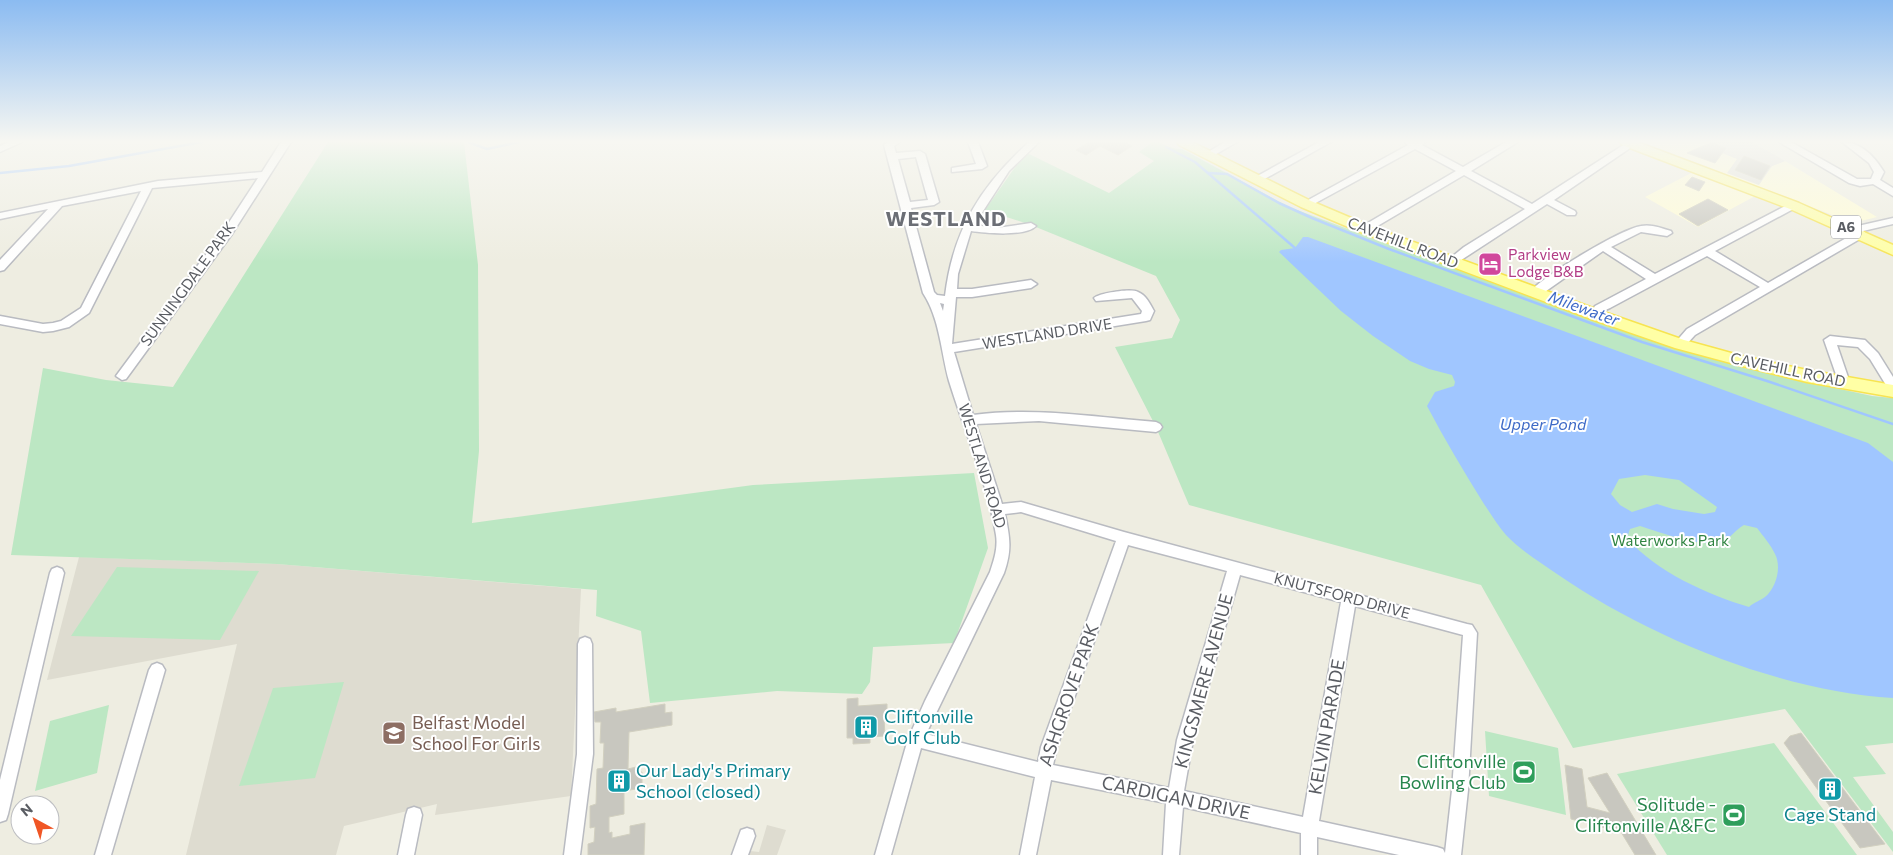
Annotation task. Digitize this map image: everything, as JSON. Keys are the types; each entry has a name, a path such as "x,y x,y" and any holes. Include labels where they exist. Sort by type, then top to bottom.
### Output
{"main road":[{"name":"CAVEHILL ROAD","path":"1263,182 1306,204 1365,229 1535,293 1680,344 1742,361 1844,383 1893,389"},
{"name":"A6","path":"1732,182 1857,232 1893,251"}],"street":[{"path":"0,216 148,186 195,182"},
{"name":"SUNNINGDALE PARK","path":"122,376 228,232 258,182"},
{"path":"899,182 924,277 946,335"},
{"path":"906,206 934,202 928,182"},
{"name":"WESTLAND ROAD","path":"883,855 916,739 930,706 993,581 1003,555 1003,537 997,510 947,349 946,335 954,266 968,227 996,182"},
{"path":"1306,204 1345,182"},
{"path":"1365,229 1445,182"},
{"path":"1484,182 1533,209"},
{"path":"1452,262 1468,249 1573,182"},
{"path":"1876,182 1893,193"},
{"path":"0,320 43,328 65,324 85,310 148,186"},
{"path":"1547,200 1570,213"},
{"path":"0,267 60,203"},
{"path":"1596,315 1599,309 1793,205"},
{"path":"1680,344 1691,332 1769,288 1857,232 1893,220"},
{"path":"968,227 996,231 1031,226"},
{"path":"1535,293 1604,247 1632,231 1642,228 1667,233"},
{"path":"1604,247 1654,279"},
{"path":"1707,251 1769,288"},
{"path":"933,298 1031,284"},
{"name":"WESTLAND DRIVE","path":"947,349 1146,317 1148,311 1140,298 1134,294 1100,298"},
{"path":"1844,383 1830,340 1861,342 1874,356 1893,389"},
{"path":"969,420 1002,415 1030,416 1156,427"},
{"name":"KNUTSFORD DRIVE","path":"997,510 1021,507 1124,538 1467,630 1470,633 1460,790 1453,855"},
{"name":"ASHGROVE PARK","path":"1028,855 1048,747 1124,538"},
{"name":"KINGSMERE AVENUE","path":"1171,855 1175,797 1185,740 1235,568"},
{"path":"0,814 57,573"},
{"name":"KELVIN PARADE","path":"1309,855 1309,828 1349,598"},
{"path":"572,855 585,754 585,644"},
{"path":"103,855 157,670"},
{"name":"CARDIGAN DRIVE","path":"916,739 1043,771 1175,797 1437,855"},
{"path":"406,855 414,815"},
{"path":"740,855 747,836"}],"shaded area":[{"path":"1674,182 1723,182 1757,195 1698,227 1645,197"},
{"path":"1746,182 1819,182 1877,217 1853,223"},
{"path":"1751,182 1761,182 1759,185"},
{"name":"Belfast Model School For Girls","path":"79,557 277,564 581,589 571,796 435,815 437,804 344,826 336,855 186,855 237,644 47,680"},
{"path":"767,825 786,830 777,855 749,855 750,851 759,852"}],"green space":[{"name":"Cliftonville Golf Club","path":"303,182 469,182 478,265 479,451 472,523 753,485 974,473 988,548 954,643 873,647 870,682 862,694 777,691 650,703 641,631 596,616 597,590 277,564 11,555 43,368 106,380 173,387"},
{"name":"Waterworks Park","path":"1005,182 1086,182 1109,193 1125,182 1243,182 1289,207 1611,327 1744,368 1872,396 1893,398 1893,743 1865,746 1886,774 1853,777 1893,832 1893,852 1785,709 1573,748 1481,585 1189,505 1156,427 1115,347 1172,338 1180,320 1156,276 1031,225 985,210"},
{"path":"117,567 259,571 220,640 71,636"},
{"path":"344,682 315,778 239,786 273,688"},
{"path":"109,705 97,773 35,791 50,721"},
{"name":"Cliftonville Bowling Club","path":"1485,731 1558,748 1566,815 1489,796"},
{"name":"Solitude - Cliftonville A&FC","path":"1774,743 1857,855 1667,855 1617,774"}],"water":[{"name":"Upper Pond","path":"1303,237 1308,237 1868,443 1893,462 1893,698 1806,685 1762,673 1674,640 1594,597 1524,551 1497,524 1427,406 1435,392 1454,386 1455,382 1452,375 1429,369 1410,361 1341,311 1279,252 1295,248","holes":["1645,475 1679,480 1717,507 1715,512 1704,514 1673,509 1657,504 1632,512 1620,505 1611,494 1619,479","1744,525 1757,528 1773,551 1778,565 1777,577 1769,593 1749,607 1700,589 1667,571 1652,561 1627,538 1630,529 1640,526 1682,539 1715,543 1723,541"]}],"building":[{"path":"1688,182 1705,182 1699,191 1685,185"},
{"path":"1708,199 1728,210 1698,226 1679,214"},
{"name":"Cliftonville Golf Club","path":"858,698 858,706 887,704 887,718 884,718 885,736 870,737 870,743 853,744 853,738 847,738 847,699"},
{"name":"Our Lady's Primary School (closed)","path":"665,704 665,713 672,712 672,725 629,732 628,769 636,767 636,773 642,772 642,788 624,791 624,814 609,817 609,833 612,832 612,838 630,834 630,826 645,823 644,855 588,855 588,844 594,842 595,827 590,828 590,806 596,804 597,769 603,768 604,743 600,743 601,722 595,722 594,712 616,708 616,712"},
{"name":"Cage Stand","path":"1801,733 1885,844 1860,848 1784,743 1790,736"},
{"path":"1565,765 1582,769 1587,807 1610,813 1588,778 1607,773 1656,855 1635,855 1621,832 1571,819"}],"waterway":[{"path":"1218,182 1295,248"},
{"name":"Milewater","path":"1241,182 1279,203 1312,218 1389,249 1642,342 1767,381 1893,424"}],"place":[{"name":"Parkview Lodge B&B","path":"1490,264"},
{"name":"Cliftonville Golf Club","path":"866,727"},
{"name":"Belfast Model School For Girls","path":"394,733"},
{"name":"Cliftonville Bowling Club","path":"1524,772"},
{"name":"Our Lady's Primary School (closed)","path":"619,781"},
{"name":"Cage Stand","path":"1830,789"},
{"name":"Solitude - Cliftonville A&FC","path":"1734,815"}],"district":[{"name":"WESTLAND","path":"946,219"}]}
